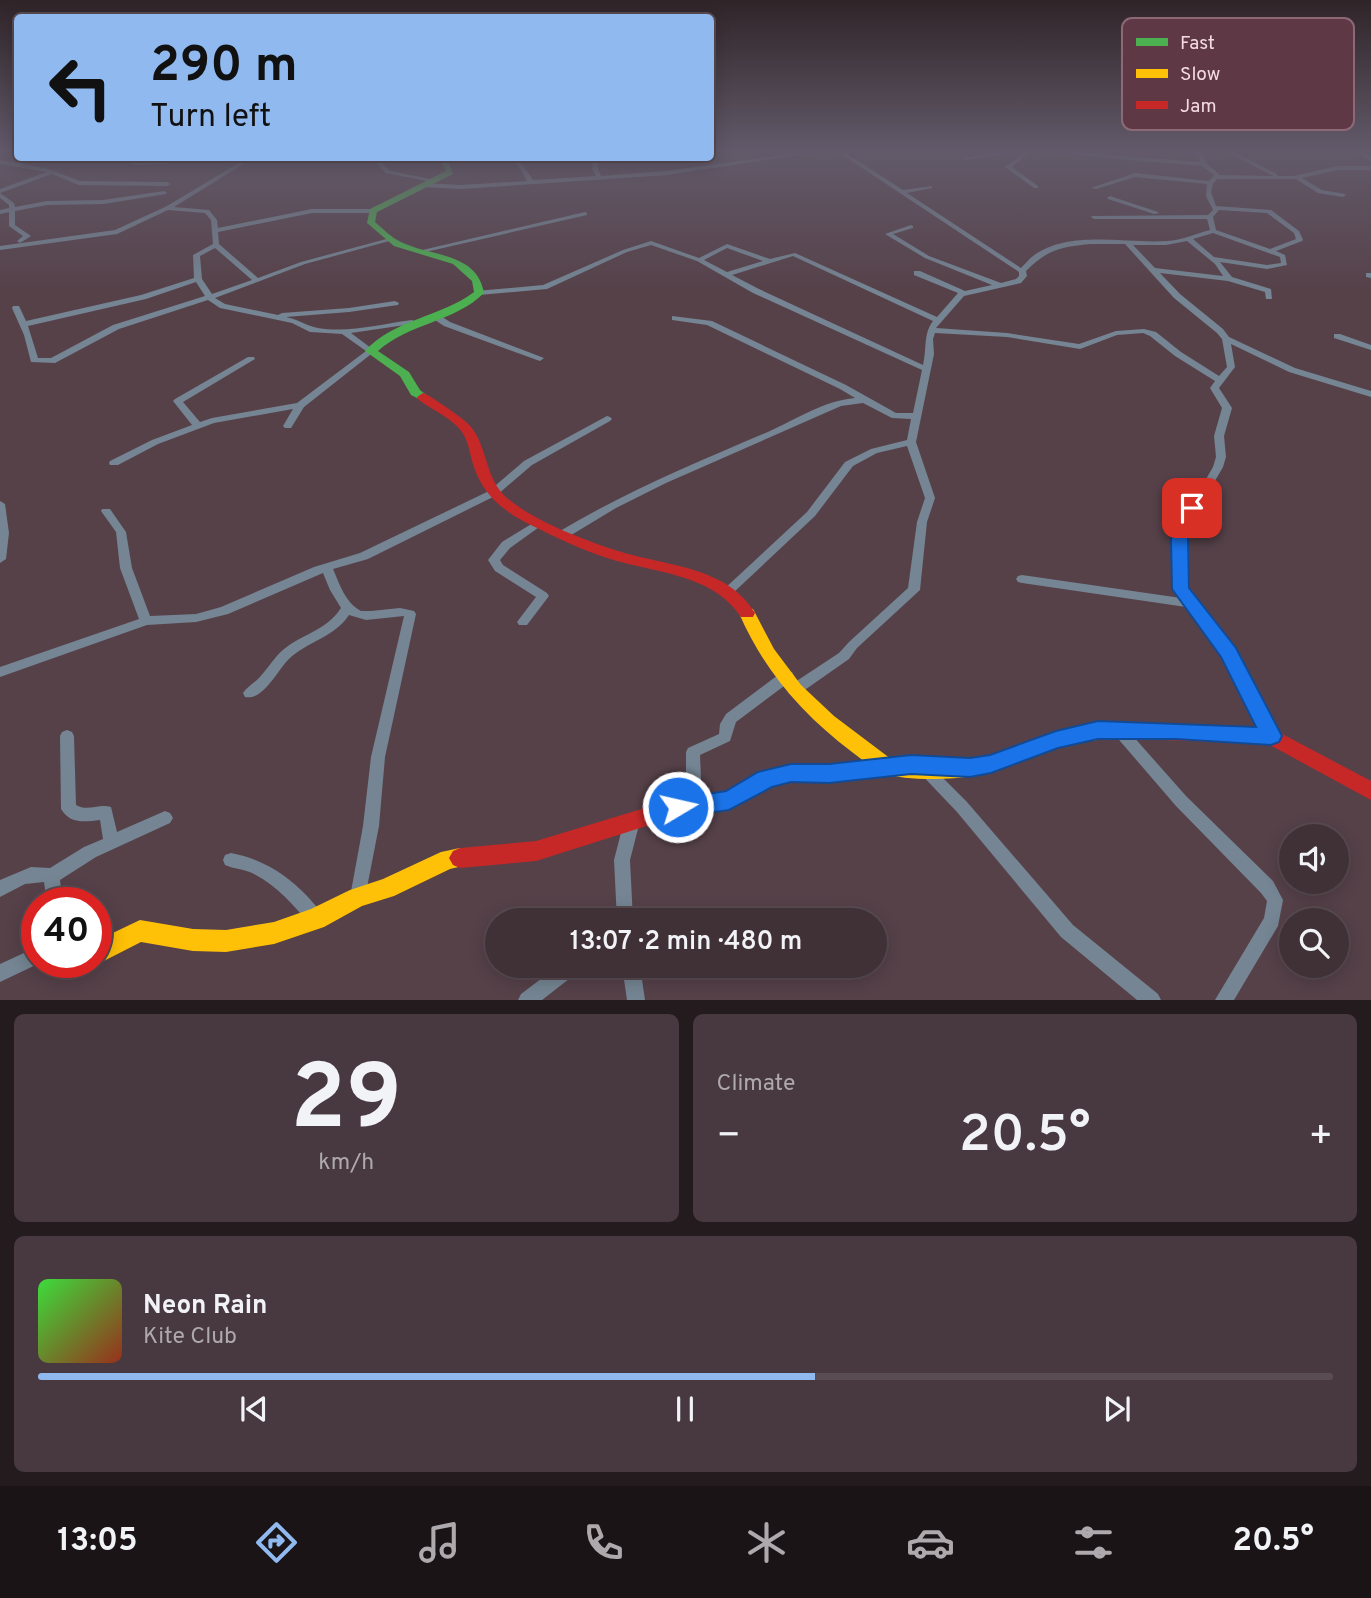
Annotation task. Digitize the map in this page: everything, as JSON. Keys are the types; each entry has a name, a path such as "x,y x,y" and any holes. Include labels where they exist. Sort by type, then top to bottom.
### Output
{"street":[{"path":"5,197 10,201 12,226 28,236 14,244"},
{"path":"0,212 47,203 103,202 139,197"},
{"path":"0,248 117,232 187,197"},
{"path":"215,231 312,211 373,211 401,197"},
{"path":"908,197 1022,271"},
{"path":"1207,197 1216,208 1273,213 1297,232 1300,240 1273,250"},
{"path":"1110,198 1144,207 1158,215"},
{"path":"169,208 208,211 214,220 216,246 257,281"},
{"path":"1213,231 1210,217 1216,208"},
{"path":"373,211 371,223 390,240 456,262 477,280 479,293"},
{"path":"421,251 585,214"},
{"path":"1094,217 1210,217"},
{"path":"911,227 888,234 927,257 1000,285"},
{"path":"794,690 844,656 916,586 922,522 930,498 911,442 914,416 934,325 955,298 964,293 1018,281 1022,271 1045,254 1072,244 1100,240 1164,243 1213,231 1273,250 1283,256 1285,264 1267,267 1213,259"},
{"path":"1188,239 1213,259 1229,279"},
{"path":"16,308 24,324 34,360 52,361 107,331 303,263 390,240"},
{"path":"1126,241 1145,257 1152,270 1226,339 1292,370 1369,391"},
{"path":"216,246 196,255 198,279 209,297 228,308 294,321 313,330 344,332 435,316 470,304 479,293 544,287 643,244 659,245 699,260 725,275 926,369"},
{"path":"699,260 727,246 770,261"},
{"path":"725,275 793,254 934,325 1080,346 1116,333 1144,331 1153,334 1186,360 1219,380"},
{"path":"1152,270 1229,279 1268,291 1269,297"},
{"path":"917,273 964,293"},
{"path":"24,324 143,297 198,279"},
{"path":"268,316 349,310 395,303"},
{"path":"435,316 447,324 540,358"},
{"path":"675,317 709,323 895,416 914,416"},
{"path":"288,426 300,405 371,351 382,338 412,322"},
{"path":"344,332 405,374 415,392 467,430 477,464 493,493 538,523 608,555 691,576 729,590 744,606 757,640 787,676 794,690 827,724 889,766"},
{"path":"1338,336 1371,348"},
{"path":"1226,339 1231,367 1214,388 1225,402 1227,413 1219,436 1221,457 1184,522 1180,539 1179,581 1190,603 1229,653 1271,736"},
{"path":"198,426 178,401 251,359"},
{"path":"564,534 698,462 824,410 852,400 864,400"},
{"path":"114,463 155,442 198,426 300,405"},
{"path":"0,672 146,621 196,618 224,611 326,567 400,541 493,493 528,463 607,419"},
{"path":"729,590 811,514 849,464 874,450 911,442"},
{"path":"0,504 4,533 0,559"},
{"path":"106,511 121,532 126,568 146,621"},
{"path":"523,622 543,596 499,568 494,560 506,545 538,523"},
{"path":"326,567 347,609 353,614 364,617 405,612 410,614 378,757 371,825 358,897"},
{"path":"1021,579 1190,603"},
{"path":"250,693 263,685 284,656 327,634 347,609"},
{"path":"694,804 693,752 726,737 727,724 731,718 787,676"},
{"path":"1119,730 1181,801 1267,887 1275,900 1272,920 1224,999"},
{"path":"112,945 140,931 193,940 226,941 274,933 316,919 358,897 396,884 447,859 509,856 536,851 694,804 729,800 776,776 889,766 970,768 991,764 1080,733 1119,730 1271,736 1370,789"},
{"path":"67,736 69,809 82,817 106,812 111,843"},
{"path":"922,766 962,807 1060,923 1152,999"},
{"path":"0,889 31,873 51,876 111,843 165,818"},
{"path":"624,908 622,860 632,821"},
{"path":"231,860 259,866 303,902 316,919"},
{"path":"51,876 53,887"},
{"path":"0,973 21,963"},
{"path":"527,999 556,978"},
{"path":"633,978 636,999"}],"traffic: fast":[{"path":"401,197 373,211 371,223 397,244 456,262 477,280 479,293 453,310 396,333 371,351 405,374 415,392 423,397"},
{"path":"784,775 889,767"}],"traffic: slow":[{"path":"747,613 768,654 795,690 827,722 890,767 971,768 1007,759 1078,734 1115,730"},
{"path":"112,945 140,931 193,940 226,941 274,933 316,919 358,897 386,889 448,859 460,858"}],"traffic: jam":[{"path":"423,397 466,429 488,485 513,509 555,531 612,554 722,587 737,599 747,613"},
{"path":"1115,730 1271,736 1371,791"},
{"path":"460,858 536,851 678,807 729,800 776,776 784,775"}],"route":[{"path":"678,807 729,800 759,786 766,779 791,773 829,773 911,765 970,768 1002,761 1024,750 1098,730 1176,730 1271,736 1229,653 1181,589 1180,539 1184,522 1192,508"}]}
